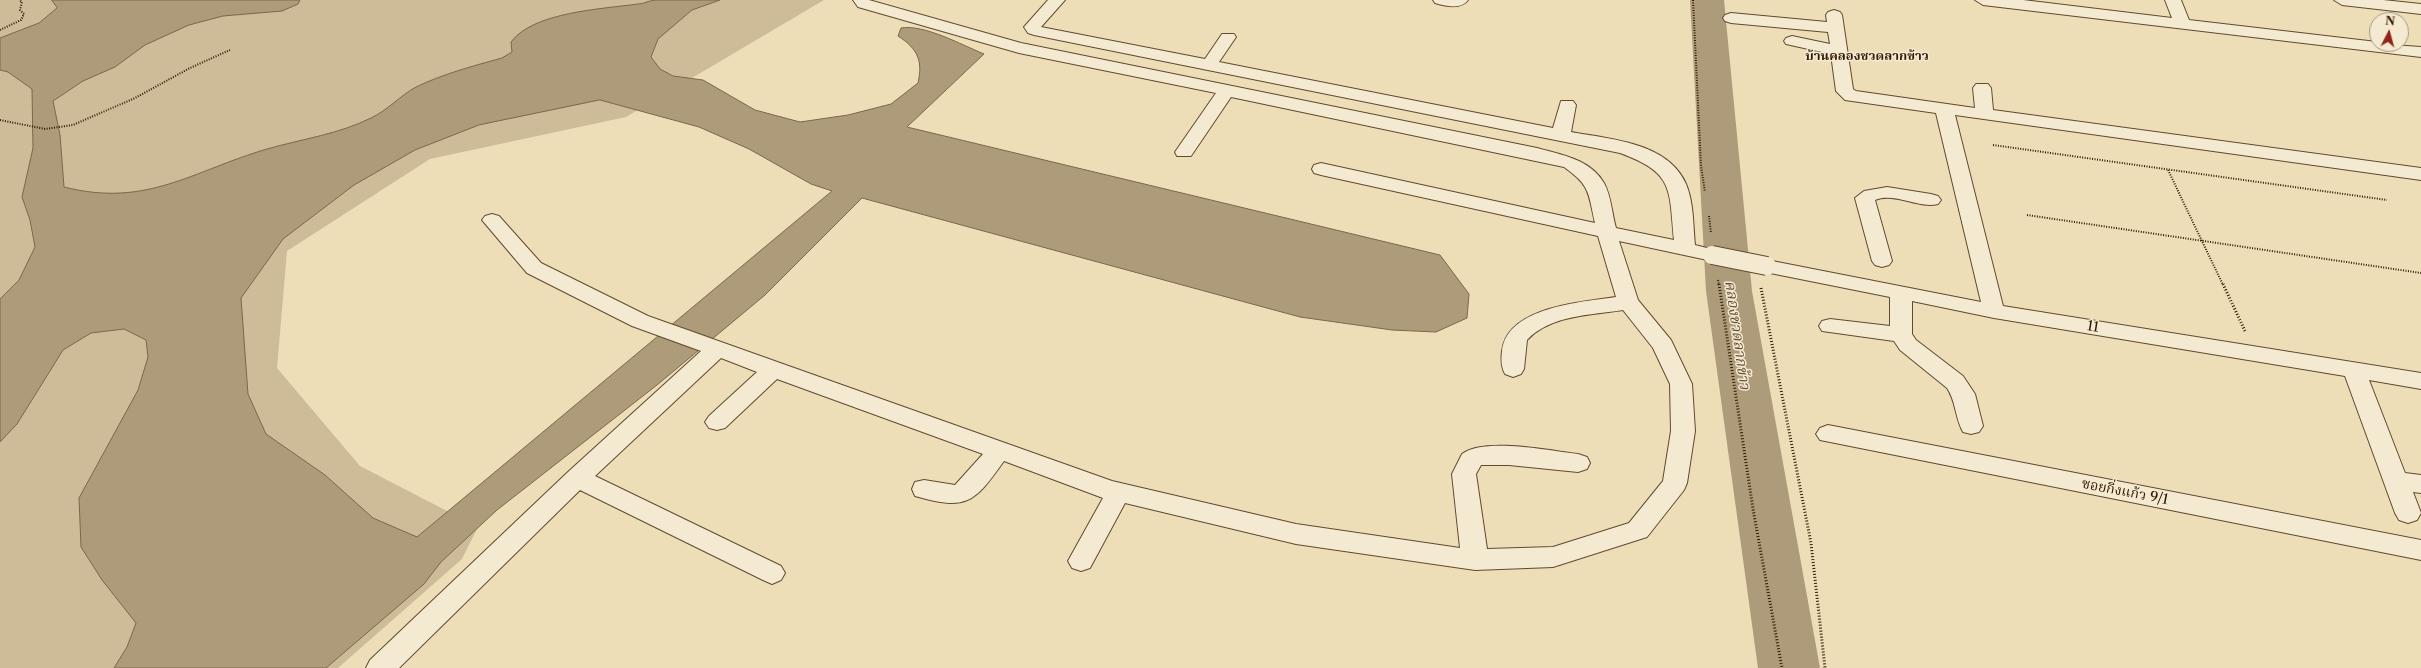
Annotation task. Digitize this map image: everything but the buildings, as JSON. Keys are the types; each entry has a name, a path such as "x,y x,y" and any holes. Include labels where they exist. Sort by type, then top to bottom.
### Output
{"street":[{"path":"492,220 534,268 640,321 1119,492 1296,534 1475,560 1553,557 1638,530 1675,483 1683,431 1681,384 1663,345 1628,302 1595,184 1587,174 1571,163 1537,154 1019,48 886,11 864,4 861,0"},
{"path":"1441,0 1454,2 1460,0"},
{"path":"1983,0 2421,52"},
{"path":"2173,0 2182,23"},
{"path":"2342,0 2421,9"},
{"path":"1050,1 1034,22 1032,27 1034,30 1115,41 1209,65 1625,148 1648,155 1663,164 1676,180 1685,249"},
{"path":"1731,18 1835,21 1845,91 1851,96 2421,174"},
{"path":"1209,65 1228,37"},
{"path":"1792,41 1840,52"},
{"path":"1982,88 1985,114"},
{"path":"1184,152 1227,90"},
{"path":"1561,135 1567,105"},
{"path":"1944,109 1994,311"},
{"name":"11","path":"1321,169 1685,249 1712,246 1767,266 1800,271 1994,311 2421,380"},
{"path":"1882,261 1865,198 1870,194 1881,193 1931,200"},
{"path":"1901,292 1901,334 1908,345 1955,382 1962,394 1971,426"},
{"path":"1513,369 1514,345 1525,327 1541,319 1628,302"},
{"path":"1830,326 1901,334"},
{"path":"380,668 712,347"},
{"path":"717,422 774,369"},
{"path":"2354,370 2408,513"},
{"name":"ซอยกิ่งแก้ว 9/1","path":"1828,434 2421,550"},
{"path":"924,489 950,495 960,494 968,488 999,450"},
{"path":"1475,560 1464,474 1468,462 1476,457 1497,456 1578,463"},
{"path":"577,478 772,573"},
{"path":"2396,482 2421,484"},
{"path":"1081,561 1119,492"}],"path":[{"path":"0,30 21,20 24,14 20,10 22,2 19,0"},
{"path":"1693,0 1701,166 1706,198"},
{"path":"0,120 45,129 73,126 135,98 190,68 230,50"},
{"path":"1993,145 2387,200"},
{"path":"2168,170 2255,354"},
{"path":"1708,213 1712,246"},
{"path":"2027,215 2421,273"},
{"path":"1800,271 1760,286 1811,543 1825,668"},
{"path":"1718,275 1753,509 1782,668"}],"shaded area":[{"path":"0,0 824,0 626,117 430,159 287,251 277,368 360,466 478,527 462,559 338,668 0,668"},
{"path":"52,0 300,0 298,4 282,11 223,16 189,25 145,45 115,67 83,81 53,101 60,135 64,187 93,192 120,193 145,190 192,176 267,149 320,136 359,124 377,115 410,90 426,82 502,58 512,52 511,42 521,32 535,24 551,18 588,10 640,4 654,0 720,0 692,10 658,39 651,57 660,69 673,76 703,80 755,110 800,122 848,115 891,104 918,83 920,68 914,51 898,36 901,28 921,29 932,32 984,54 907,127 1440,255 1469,294 1467,318 1436,332 1392,330 1300,317 862,198 765,295 657,385 497,510 441,562 424,584 326,668 114,668 127,647 136,623 102,580 81,547 79,498 138,390 148,357 146,340 124,329 91,333 63,350 17,424 0,442 0,299 19,280 35,247 30,220 22,197 33,148 32,89 8,72 0,70 0,38 39,23 57,8","holes":["600,100 699,127 749,149 811,184 832,191 417,537 373,518 325,475 266,434 248,394 241,298 283,239 354,185 415,150 479,125"]}],"waterway":[{"name":"คลองชวดลากข้าว","path":"1707,0 1729,291 1789,668"}],"district":[{"name":"บ้านคลองชวดลากข้าว","path":"1867,56"}]}
